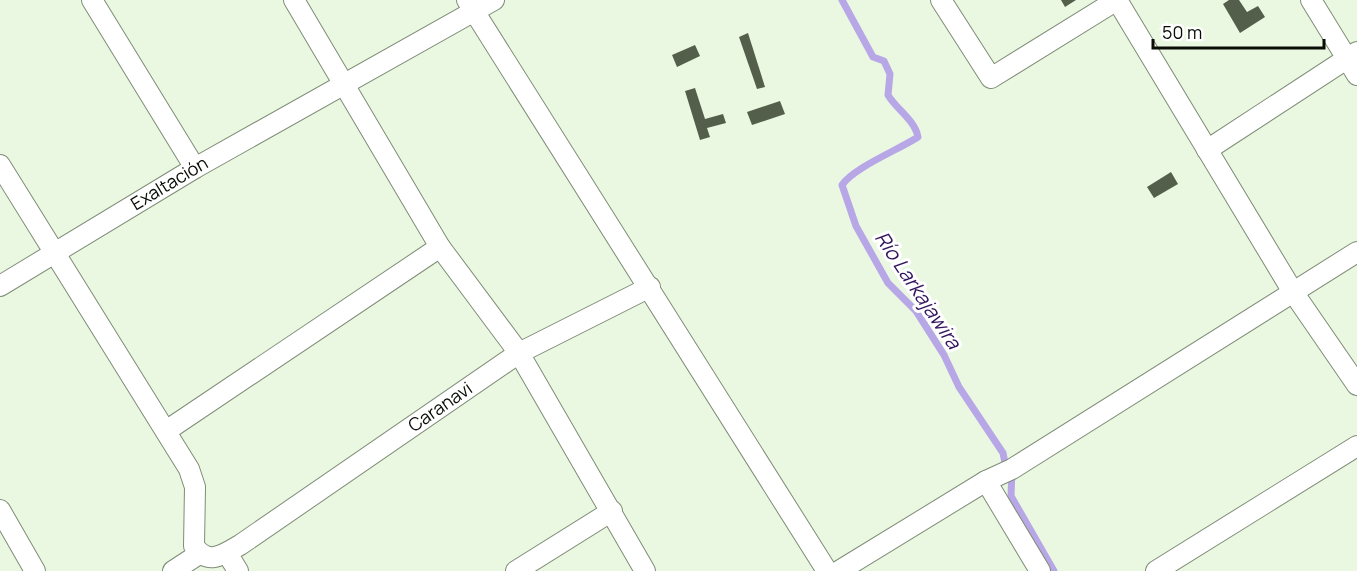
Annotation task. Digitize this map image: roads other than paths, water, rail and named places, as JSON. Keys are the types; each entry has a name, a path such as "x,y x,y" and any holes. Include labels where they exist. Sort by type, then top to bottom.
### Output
{"street":[{"path":"92,0 195,168"},
{"path":"294,0 440,247 519,353 645,571"},
{"name":"Exaltación","path":"0,286 195,168 343,86 471,6 494,0"},
{"path":"941,0 991,78 1117,0 1293,292 1357,385"},
{"path":"1207,150 1354,62 1311,0"},
{"path":"471,6 650,286 827,571"},
{"path":"0,165 189,469 195,487 194,546 199,554 217,558 233,549 238,571"},
{"path":"166,431 440,247"},
{"path":"839,571 986,481 1012,469 1357,252"},
{"name":"Caranavi","path":"233,549 519,353 650,286"},
{"path":"1156,571 1357,446"},
{"path":"986,481 1040,571"},
{"path":"0,510 35,571"},
{"path":"516,571 612,511"},
{"path":"173,571 199,554"}],"waterway":[{"name":"Río Larkajawira","path":"842,0 873,57 884,61 890,74 888,95 913,125 918,137 856,172 842,185 856,226 888,283 916,311 944,355 959,387 1003,453 1005,463 1012,469 1011,496 1054,571"}]}
